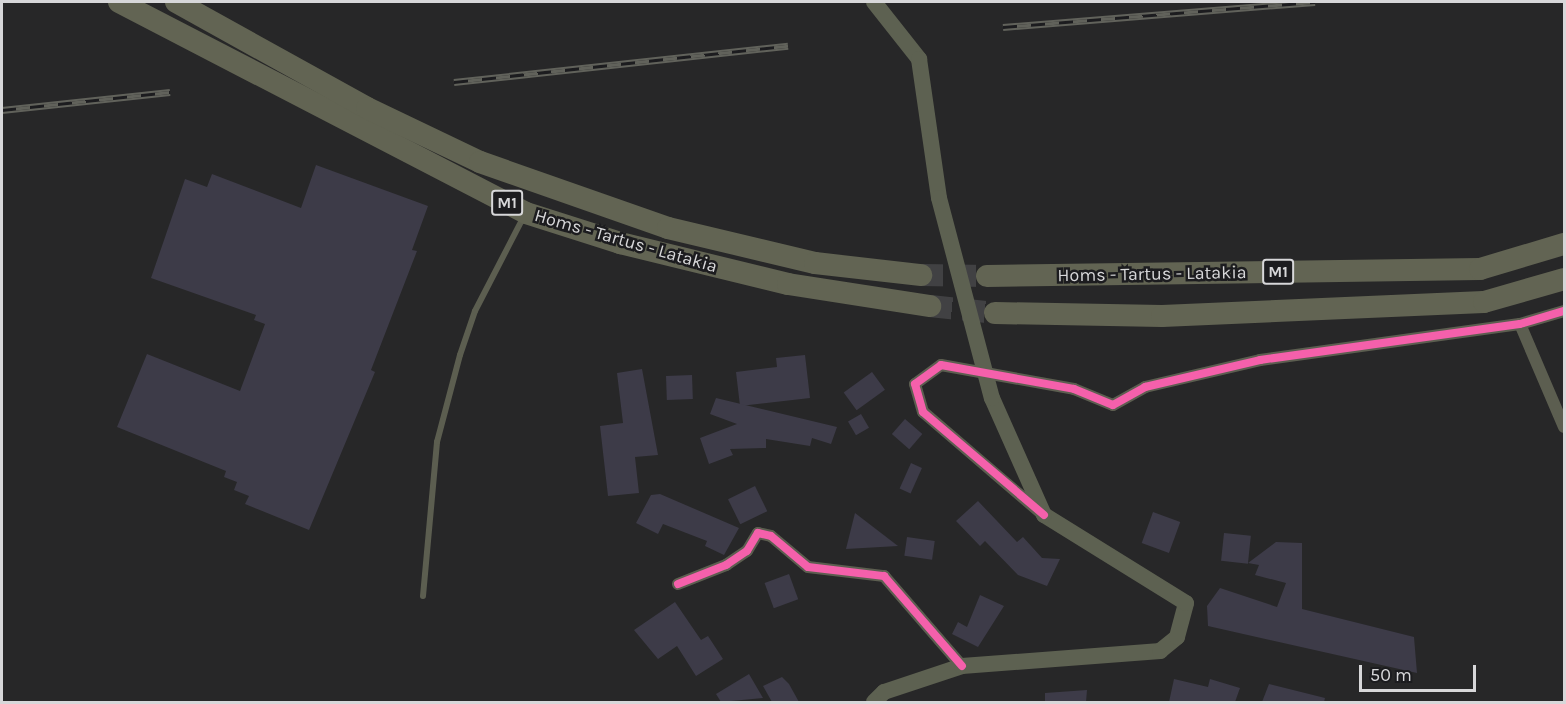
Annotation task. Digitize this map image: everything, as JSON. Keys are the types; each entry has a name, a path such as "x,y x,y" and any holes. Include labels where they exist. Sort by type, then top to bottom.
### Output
{"highway":[{"name":"Homs - Tartus - Latakia","path":"119,2 526,213 620,243 788,284 930,306"},
{"name":"Homs - Tartus - Latakia","path":"176,2 366,108 480,162 668,228 815,263 921,275"},
{"name":"Homs - Tartus - Latakia","path":"987,276 1480,269 1564,244"},
{"name":"M1","path":"995,313 1162,316 1484,302 1564,279"}],"main road":[{"path":"874,2 919,59 939,198 992,398 1044,516 1186,603 1177,637 1160,651 962,666 884,692 874,702"}],"street":[{"path":"1044,516 923,412 915,384 941,365 1074,389 1113,405 1145,387 1260,360 1520,324 1564,311"},
{"path":"1520,324 1564,427"},
{"path":"678,584 726,565 747,551 758,533 771,536 808,567 884,576 962,666"}],"lane":[{"path":"423,596 437,442 460,355 475,311 526,213"}],"building":[{"path":"316,165 428,206 412,250 417,251 371,370 375,372 309,530 245,504 249,496 234,490 237,482 224,477 226,471 117,427 147,354 240,391 265,324 254,320 256,315 151,278 185,179 207,187 212,174 301,208"},
{"path":"805,355 810,398 740,406 736,372 777,367 776,358"},
{"path":"642,369 658,455 635,457 639,493 608,496 600,426 623,423 617,373"},
{"path":"872,372 885,390 857,410 844,393"},
{"path":"692,375 693,399 667,400 666,376"},
{"path":"716,398 837,427 831,444 812,438 810,446 766,439 766,448 730,449 733,455 709,464 700,438 737,424 710,414"},
{"path":"861,414 869,428 856,435 848,422"},
{"path":"905,419 922,434 909,449 892,434"},
{"path":"911,463 922,468 911,493 900,489"},
{"path":"755,486 767,511 740,524 728,499"},
{"path":"660,494 739,528 724,555 705,546 707,541 663,524 658,534 636,523 651,495"},
{"path":"978,501 1017,542 1023,537 1042,558 1060,559 1047,586 1018,575 985,541 980,546 956,521"},
{"path":"1153,512 1180,522 1169,553 1142,543"},
{"path":"855,513 898,546 846,549"},
{"path":"1224,533 1251,536 1248,564 1221,561"},
{"path":"907,537 935,541 932,560 904,556"},
{"path":"1276,542 1302,543 1302,609 1414,637 1417,673 1208,626 1207,606 1220,588 1277,607 1286,583 1255,575 1259,565 1248,563"},
{"path":"789,574 798,599 774,608 765,583"},
{"path":"980,595 1004,606 978,647 952,634 958,622 967,627"},
{"path":"675,602 701,640 708,636 723,659 696,676 677,646 658,659 634,630"},
{"path":"749,674 763,698 721,702 716,694"},
{"path":"782,677 789,684 799,702 772,702 763,686"},
{"path":"1174,679 1208,687 1210,679 1240,688 1235,702 1169,702"},
{"path":"1269,684 1325,698 1324,702 1262,702"},
{"path":"1087,690 1086,702 1045,702 1045,693"}],"tunnel":[{"path":"921,275 987,276"},
{"path":"930,306 995,313"}],"railway":[{"path":"1003,27 1315,2"},
{"path":"454,82 788,46"},
{"path":"2,110 170,92"}],"cycle path":[{"path":"1044,515 923,412 915,384 941,365 1074,389 1113,405 1145,387 1260,360 1520,324 1564,311"},
{"path":"678,584 726,565 747,551 758,533 771,536 808,567 884,576 962,666"}]}
